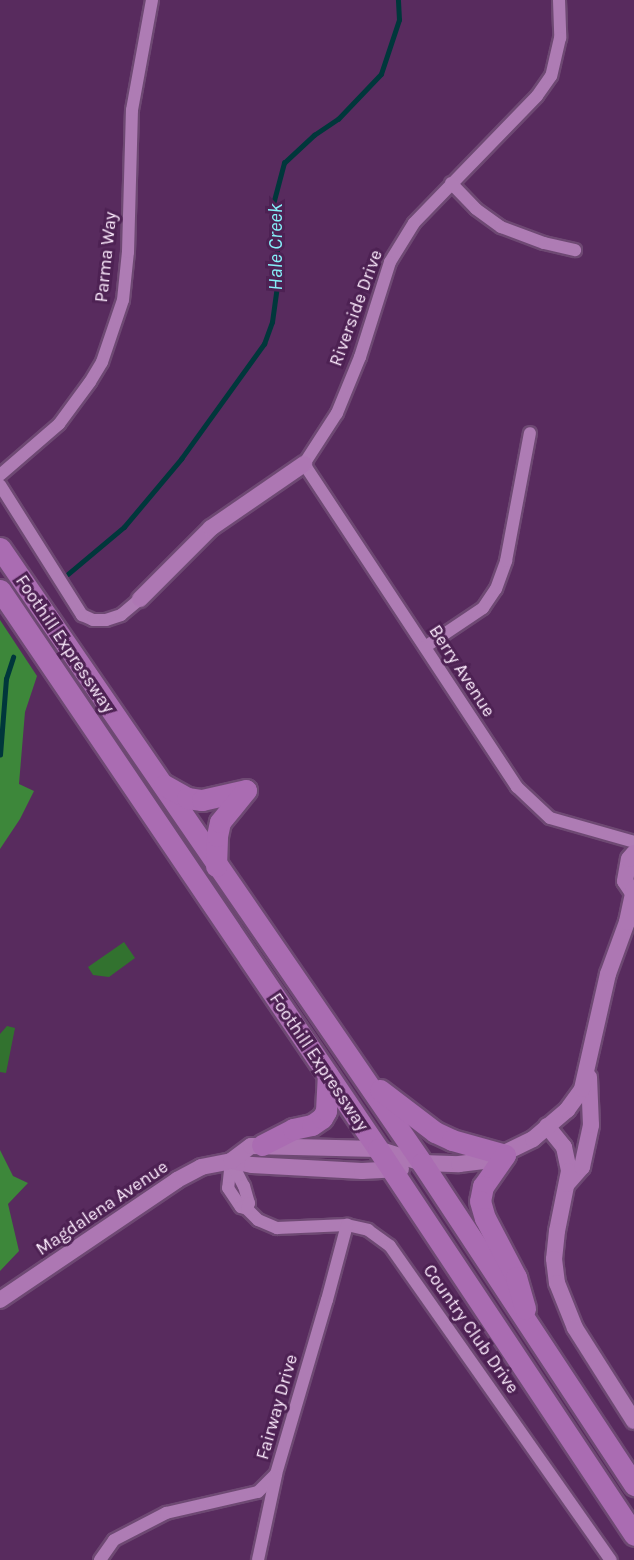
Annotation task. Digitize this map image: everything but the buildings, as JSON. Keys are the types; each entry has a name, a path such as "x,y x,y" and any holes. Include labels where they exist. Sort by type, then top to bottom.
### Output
{"highway":[{"name":"Foothill Expressway","path":"0,548 216,866 422,1163 634,1485"},
{"name":"Foothill Expressway","path":"0,590 393,1171 634,1535"},
{"path":"159,782 187,798 202,800 246,790 220,822 216,866"},
{"path":"262,1145 293,1129 312,1125 322,1118 326,1111 328,1075"},
{"path":"363,1076 425,1126 452,1140 505,1155 483,1186 480,1201 485,1218 516,1277 529,1324"}],"street":[{"name":"Parma Way","path":"0,475 59,424 90,382 102,362 123,300 128,252 132,110 152,0"},
{"name":"Riverside Drive","path":"140,599 211,528 304,464 337,412 360,357 390,262 414,223 537,96 551,76 560,38 559,0"},
{"path":"451,183 476,209 501,227 544,243 575,250"},
{"path":"425,646 483,608 496,589 506,561 530,433"},
{"name":"Berry Avenue","path":"304,464 517,787 550,818 634,842"},
{"path":"0,485 82,615 93,620 106,620 122,615 140,599"},
{"path":"422,1163 474,1163 505,1155 547,1126 576,1100 588,1071 608,974 627,921 634,892 625,881 629,859 634,853"},
{"path":"567,1184 582,1167 591,1125 588,1071"},
{"path":"547,1126 564,1147 568,1160 567,1184 555,1249 557,1283 575,1328 634,1420"},
{"name":"Magdalena Avenue","path":"231,1161 251,1146 262,1145 378,1149 422,1163"},
{"name":"Magdalena Avenue","path":"0,1300 177,1180 201,1167 231,1161 252,1165 393,1171 422,1163"},
{"name":"Country Club Drive","path":"231,1161 244,1186 249,1203 247,1209 258,1221 277,1228 347,1225 368,1230 390,1246 611,1560"},
{"name":"Fairway Drive","path":"100,1560 114,1540 166,1513 258,1492 276,1474 347,1225"},
{"path":"258,1560 276,1474"}],"green space":[{"path":"0,620 37,676 25,712 19,784 34,791 20,819 0,849"},
{"path":"124,942 135,958 109,977 93,975 88,967"},
{"path":"7,1026 15,1028 6,1073 0,1072 0,1034"},
{"path":"0,1150 13,1176 28,1183 8,1204 19,1251 0,1271"}],"waterway":[{"name":"Hale Creek","path":"68,574 124,527 181,459 264,344 272,322 278,279 277,245 272,208 284,163 314,135 338,119 381,74 399,20 398,0"},
{"name":"Hale Creek","path":"0,755 6,679 13,657"}]}
